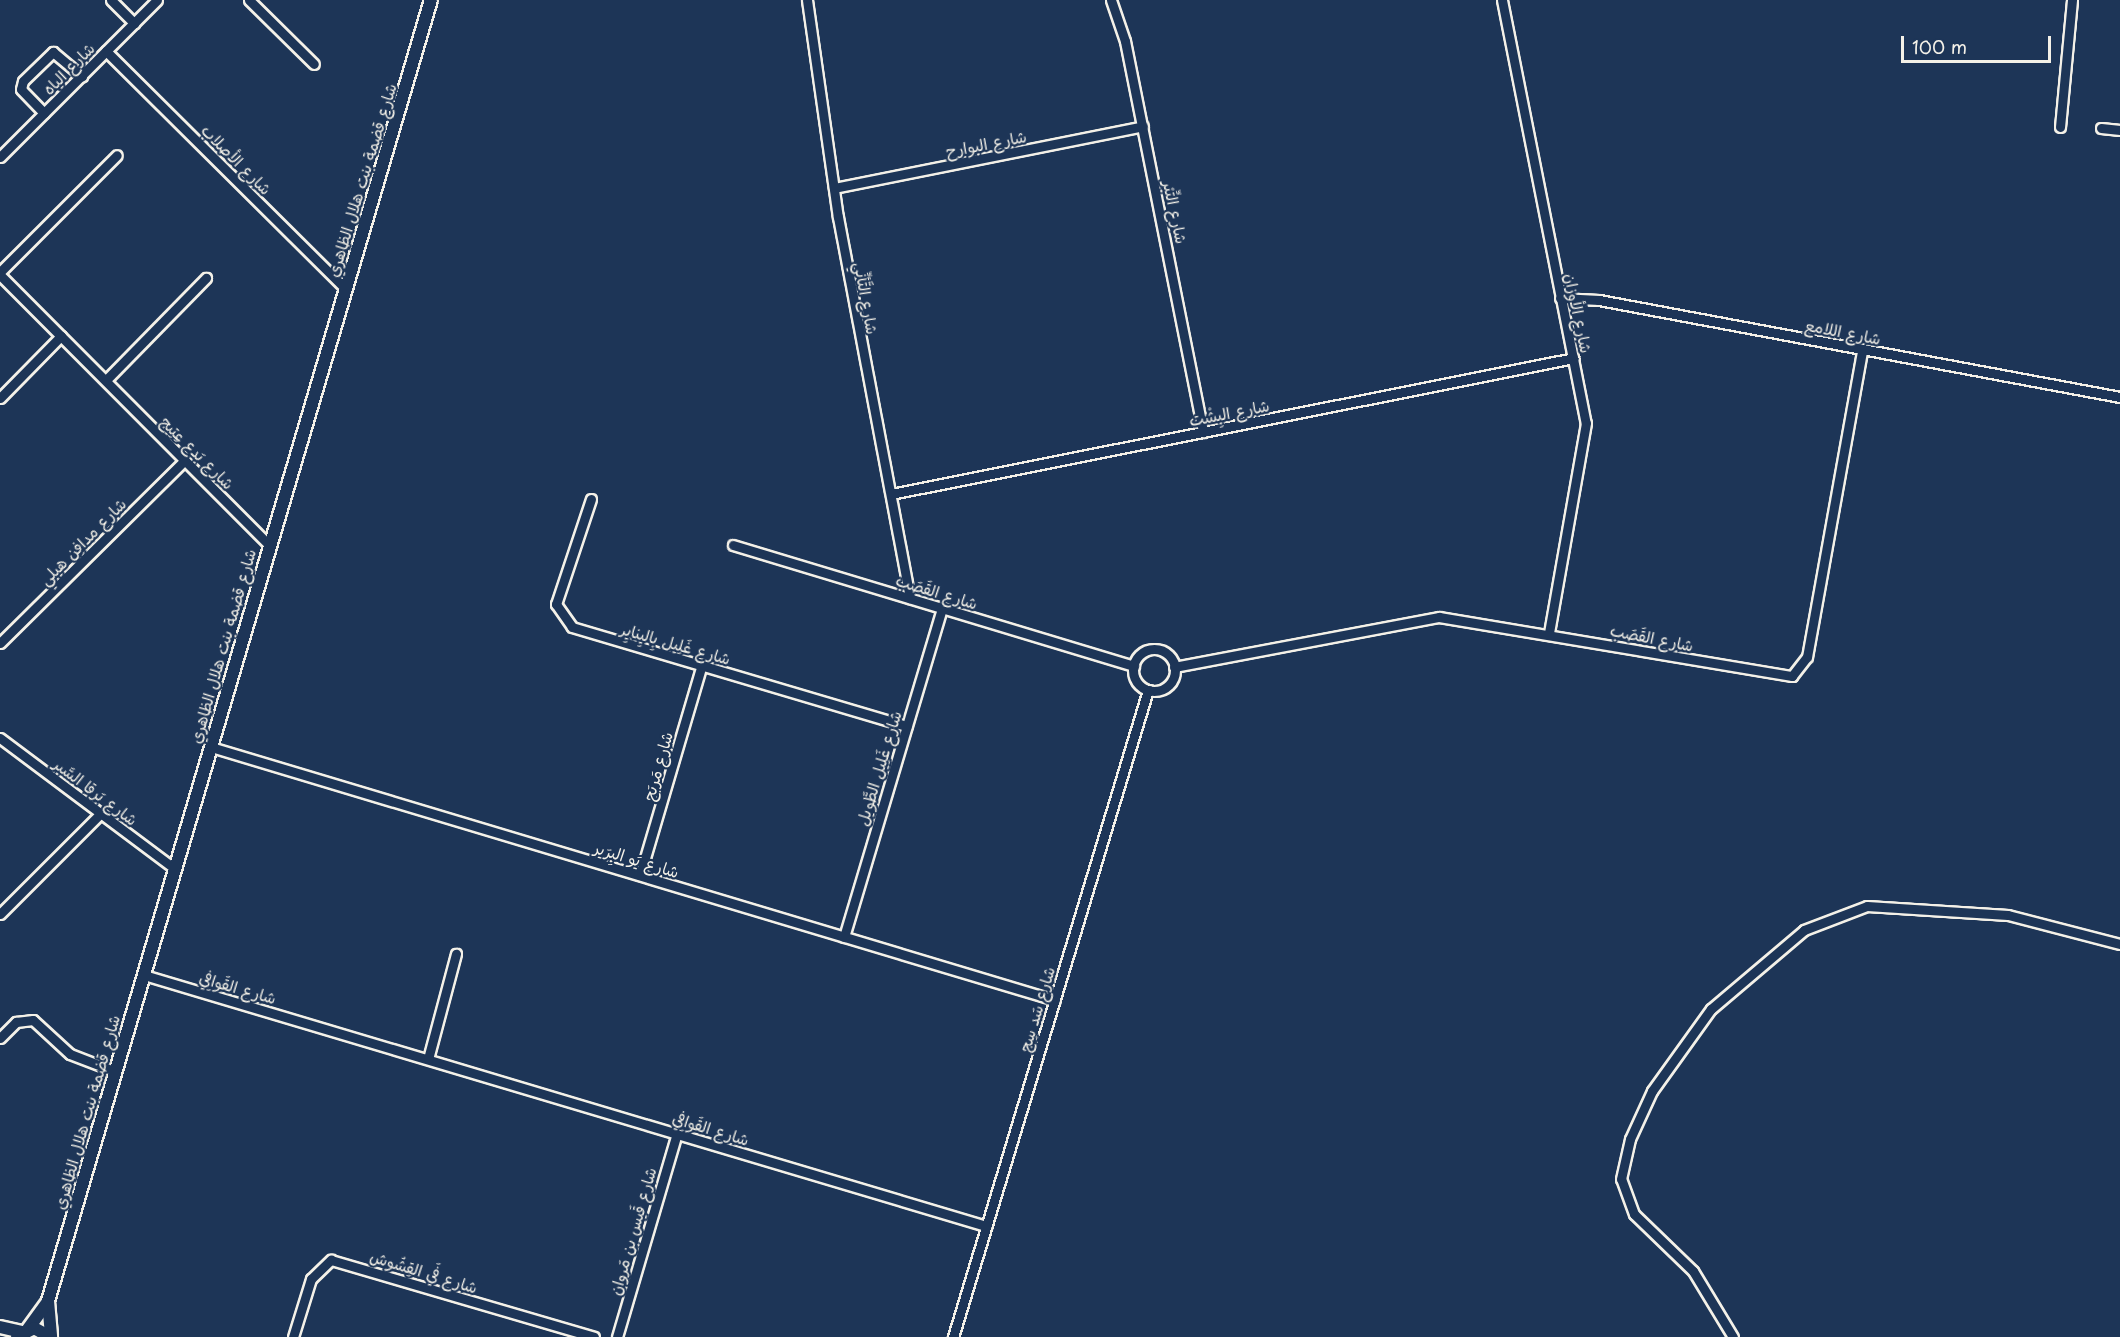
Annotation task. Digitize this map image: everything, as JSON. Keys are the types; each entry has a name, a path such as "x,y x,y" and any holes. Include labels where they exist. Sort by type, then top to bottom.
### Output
{"street":[{"path":"111,0 134,23"},
{"name":"شارع الياه","path":"0,157 157,0"},
{"path":"249,0 314,64"},
{"name":"شارع التَّأنِّي","path":"807,0 834,188 910,598"},
{"name":"شارع التِّبْر","path":"1111,0 1143,126 1203,432"},
{"name":"شارع الأوزان","path":"1502,0 1560,298 1574,358 1585,441 1550,633"},
{"path":"2060,127 2072,0"},
{"name":"شارع قضمة بنت هلال الظاهري","path":"51,1337 48,1301 346,289 428,2"},
{"name":"شارع الأصلاب","path":"106,51 346,289"},
{"path":"44,113 21,89 24,81 53,52 82,76"},
{"name":"شارع البوارح","path":"834,188 1143,126"},
{"path":"2101,128 2120,130"},
{"path":"0,273 117,155"},
{"name":"شارع بَدع عِتِيج","path":"0,273 269,545"},
{"path":"106,380 206,278"},
{"name":"شارع اللامع","path":"1560,298 1599,300 2120,397"},
{"path":"0,398 61,336"},
{"name":"شارع القَصَب","path":"1174,667 1421,618 1477,619 1779,676 1798,673 1807,657 1862,350"},
{"name":"شارع البِشْت","path":"891,494 1574,358"},
{"name":"شارع مدافِن هيلي","path":"0,643 184,460"},
{"name":"شارع غَلِيل بِاليِنايِر","path":"591,499 558,594 563,620 582,632 907,726"},
{"name":"شارع القَصَب","path":"733,545 1134,666"},
{"name":"شارع غَلِيل الطَّويل","path":"844,937 942,608"},
{"path":"1158,650 1174,667 1168,686 1148,690 1137,683 1134,666 1145,651 1158,650"},
{"name":"شارع مَربَح","path":"640,875 702,665"},
{"name":"شارع سَد سِج","path":"953,1337 1148,690"},
{"name":"شارع بَرقا السَّبر","path":"0,738 174,868"},
{"name":"شارع يَو البِرَير","path":"211,747 1055,1000"},
{"path":"0,914 101,813"},
{"path":"1733,1337 1693,1271 1634,1214 1621,1179 1630,1139 1652,1091 1711,1009 1804,930 1867,906 2008,915 2120,944"},
{"path":"428,1059 456,954"},
{"name":"شارع القَوافِي","path":"144,975 986,1226"},
{"path":"0,1038 16,1022 33,1020 70,1054 114,1071"},
{"name":"شارع قَيس بن مَروان","path":"617,1337 677,1133"},
{"name":"شارع فَي القِشُوش","path":"293,1337 311,1278 331,1260 594,1337"},
{"name":"شارع قضمة بنت هلال الظاهري","path":"23,1333 48,1301"},
{"path":"0,1327 51,1337"}]}
